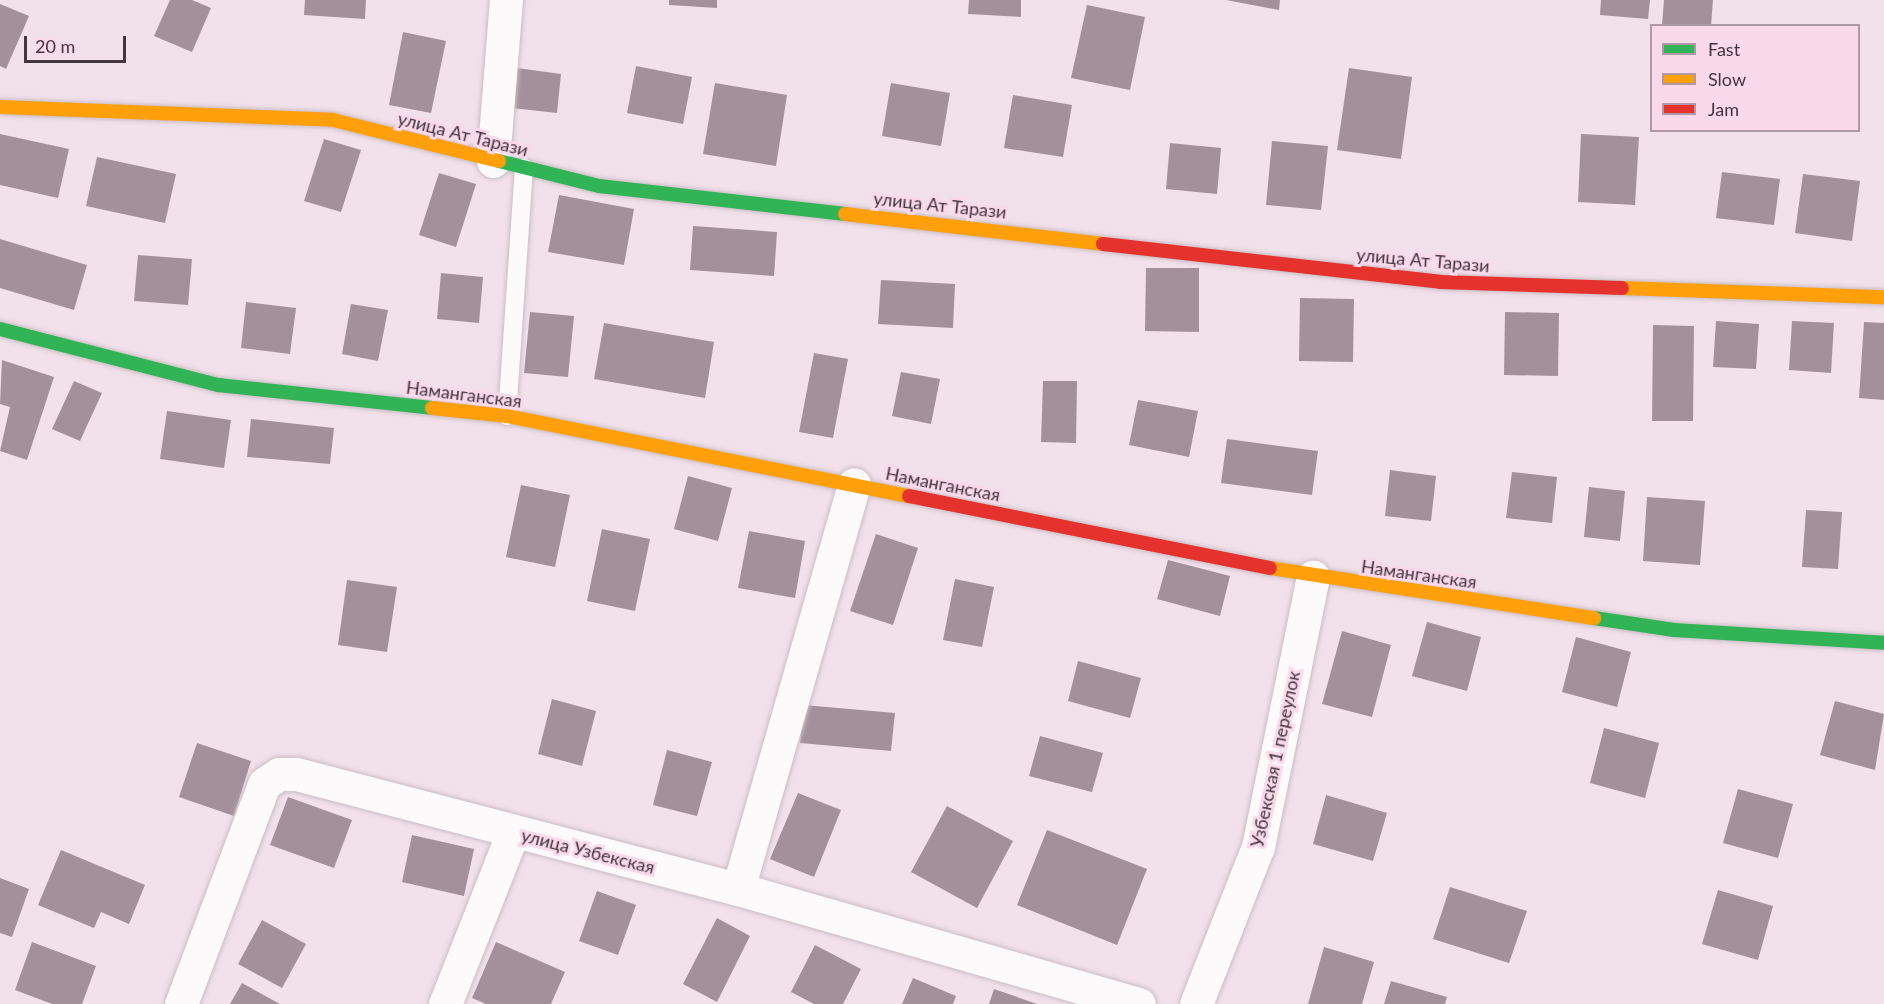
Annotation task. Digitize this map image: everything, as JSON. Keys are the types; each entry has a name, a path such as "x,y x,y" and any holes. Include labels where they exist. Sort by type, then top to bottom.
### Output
{"street":[{"path":"506,0 508,165"},
{"name":"улица Ат Тарази","path":"0,107 333,120 600,186 1440,282 1884,297"},
{"name":"Наманганская","path":"0,329 218,385 507,416 1313,576 1674,630 1884,643"},
{"path":"738,889 854,484"},
{"name":"Узбекская 1 переулок","path":"1196,1004 1258,847 1313,576"},
{"name":"улица Узбекская","path":"181,1004 264,784 279,774 296,774 738,889 1139,1004"},
{"path":"445,1004 513,832"}],"lane":[{"path":"507,416 508,165"}],"building":[{"path":"170,0 192,0 211,8 192,52 154,36"},
{"path":"305,0 366,0 365,19 304,15"},
{"path":"669,0 717,0 717,8 669,5"},
{"path":"969,0 1021,0 1021,17 968,14"},
{"path":"1226,0 1280,0 1279,10"},
{"path":"1601,0 1650,0 1648,19 1600,15"},
{"path":"1664,0 1713,0 1711,24 1662,24"},
{"path":"0,4 29,16 6,69 0,66"},
{"path":"1087,5 1145,17 1130,90 1071,78"},
{"path":"403,32 446,41 431,113 389,105"},
{"path":"636,66 692,77 683,124 627,113"},
{"path":"517,68 561,74 557,113 512,108"},
{"path":"1349,68 1412,77 1401,159 1337,150"},
{"path":"715,83 787,95 776,166 703,154"},
{"path":"891,83 950,93 941,146 882,136"},
{"path":"1013,95 1072,105 1063,157 1004,148"},
{"path":"0,134 69,149 58,198 0,185"},
{"path":"1581,134 1639,137 1635,205 1578,202"},
{"path":"324,139 361,150 341,212 304,201"},
{"path":"1272,141 1328,146 1321,210 1266,205"},
{"path":"1170,143 1221,148 1217,194 1166,189"},
{"path":"97,157 176,174 165,223 86,206"},
{"path":"1722,172 1780,179 1774,225 1716,218"},
{"path":"439,173 476,184 456,247 419,235"},
{"path":"1803,174 1860,181 1852,241 1795,233"},
{"path":"559,195 634,209 624,265 548,252"},
{"path":"693,226 777,232 774,276 690,270"},
{"path":"0,239 87,265 74,310 0,288"},
{"path":"138,255 192,259 188,305 134,301"},
{"path":"1146,268 1199,268 1199,332 1145,331"},
{"path":"441,273 483,277 479,323 437,319"},
{"path":"881,280 955,284 953,328 878,324"},
{"path":"1300,298 1354,299 1353,362 1299,361"},
{"path":"246,302 296,308 290,354 241,348"},
{"path":"351,304 388,310 378,361 342,354"},
{"path":"530,312 574,316 568,377 524,373"},
{"path":"1505,312 1559,313 1558,376 1504,375"},
{"path":"1716,321 1759,324 1756,369 1713,367"},
{"path":"1792,321 1834,323 1831,373 1789,370"},
{"path":"1864,322 1884,323 1884,400 1859,398"},
{"path":"604,323 714,342 705,398 594,379"},
{"path":"1653,325 1694,326 1693,421 1652,421"},
{"path":"814,353 848,359 833,438 799,432"},
{"path":"2,360 54,377 27,460 0,451 10,407 0,404"},
{"path":"901,372 940,379 931,424 892,416"},
{"path":"74,381 102,393 80,441 52,429"},
{"path":"1043,381 1077,381 1076,443 1041,442"},
{"path":"1138,400 1198,411 1189,457 1129,445"},
{"path":"167,411 231,420 224,468 160,459"},
{"path":"251,419 334,428 330,464 247,457"},
{"path":"1227,439 1318,451 1312,495 1221,483"},
{"path":"1390,470 1436,476 1431,521 1385,516"},
{"path":"1512,472 1557,477 1552,523 1506,518"},
{"path":"688,476 732,488 718,541 674,529"},
{"path":"521,485 570,495 555,567 506,557"},
{"path":"1589,487 1625,491 1620,541 1584,537"},
{"path":"1647,497 1705,501 1700,565 1643,561"},
{"path":"1806,510 1842,512 1838,569 1802,567"},
{"path":"602,529 650,539 635,611 587,601"},
{"path":"749,531 805,541 795,598 738,588"},
{"path":"876,534 918,548 893,625 850,611"},
{"path":"1168,560 1230,576 1220,616 1157,599"},
{"path":"955,579 994,587 982,647 943,640"},
{"path":"347,580 397,587 387,652 338,645"},
{"path":"1427,622 1481,637 1467,691 1412,676"},
{"path":"1342,631 1391,645 1372,717 1322,704"},
{"path":"1576,637 1631,652 1617,707 1562,692"},
{"path":"1078,661 1141,678 1130,718 1068,701"},
{"path":"552,699 596,711 582,766 538,754"},
{"path":"1835,701 1884,714 1875,770 1820,755"},
{"path":"804,705 895,713 891,751 800,743"},
{"path":"1604,728 1659,743 1645,798 1590,783"},
{"path":"1040,736 1103,753 1092,792 1029,776"},
{"path":"197,743 251,761 234,816 179,797"},
{"path":"667,750 712,762 697,816 653,805"},
{"path":"1738,789 1793,804 1778,858 1723,843"},
{"path":"798,793 841,810 814,877 770,859"},
{"path":"1326,795 1387,813 1373,861 1313,844"},
{"path":"288,797 352,820 334,868 270,845"},
{"path":"947,806 1013,841 977,908 911,872"},
{"path":"1047,830 1147,869 1117,945 1017,905"},
{"path":"412,835 474,849 464,896 402,882"},
{"path":"61,850 145,885 129,924 101,912 94,928 38,905"},
{"path":"0,878 29,889 12,937 0,933"},
{"path":"1450,887 1527,911 1509,963 1433,939"},
{"path":"1718,890 1773,906 1758,960 1702,944"},
{"path":"597,891 636,905 618,955 579,941"},
{"path":"717,918 750,936 717,1002 683,984"},
{"path":"262,920 306,944 282,988 238,964"},
{"path":"32,942 96,966 82,1004 52,1004 15,990"},
{"path":"496,942 565,972 551,1004 486,1004 472,998"},
{"path":"815,945 861,969 843,1004 814,1004 791,992"},
{"path":"1324,947 1374,962 1362,1004 1308,1004"},
{"path":"913,978 956,996 953,1004 902,1004"},
{"path":"1391,981 1447,997 1445,1004 1384,1004"},
{"path":"242,983 280,1004 230,1004"},
{"path":"994,989 1037,1004 989,1004"}],"traffic: fast":[{"path":"499,161 599,186 845,214"},
{"path":"0,329 218,385 432,408"},
{"path":"1594,618 1674,630 1884,643"}],"traffic: slow":[{"path":"0,107 333,120 499,161"},
{"path":"845,214 1103,244"},
{"path":"1622,288 1884,297"},
{"path":"432,408 507,416 909,496"},
{"path":"1270,568 1594,618"}],"traffic: jam":[{"path":"1103,244 1440,282 1622,288"},
{"path":"909,496 1270,568"}]}
